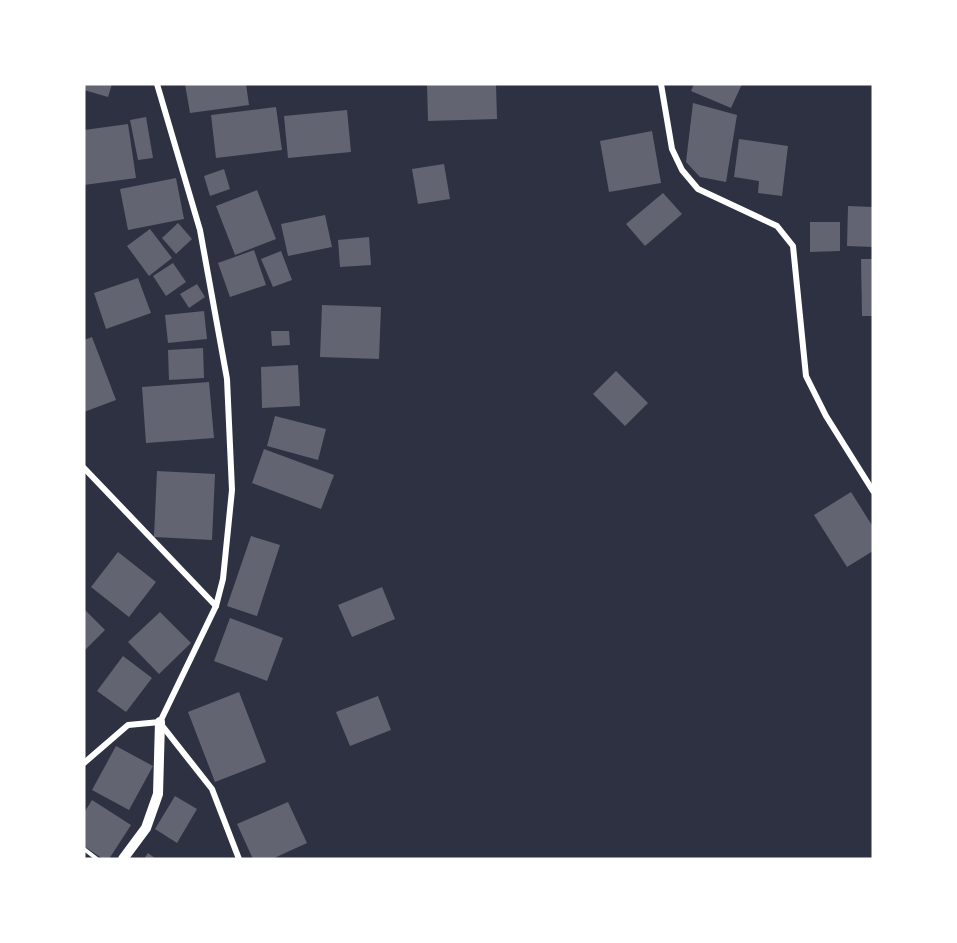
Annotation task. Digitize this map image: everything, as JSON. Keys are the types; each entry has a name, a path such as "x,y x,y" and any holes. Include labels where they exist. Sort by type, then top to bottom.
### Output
{"street":[{"path":"123,859 146,828 158,794 160,723 216,606 223,579 232,490 227,379 200,230 157,84"},
{"path":"661,84 672,149 682,170 698,189 777,226 793,246 806,376 826,416 873,491"},
{"path":"84,468 216,606"},
{"path":"84,763 128,725 160,723"},
{"path":"160,723 212,789 239,859"}],"path":[{"path":"84,849 97,859"}],"building":[{"path":"84,84 112,84 108,97 84,90"},
{"path":"185,84 246,84 249,105 190,113"},
{"path":"427,84 496,84 497,119 428,121"},
{"path":"694,84 742,84 731,108 691,91"},
{"path":"693,103 737,115 726,182 700,177 686,162"},
{"path":"276,107 282,150 216,158 211,115"},
{"path":"347,110 351,152 288,158 284,116"},
{"path":"146,117 153,158 138,160 130,120"},
{"path":"128,124 136,178 84,185 84,130"},
{"path":"652,131 661,183 609,192 600,141"},
{"path":"739,139 788,146 782,196 758,193 759,181 734,177"},
{"path":"444,164 450,199 418,204 412,169"},
{"path":"224,169 230,189 210,196 204,176"},
{"path":"176,178 184,219 128,230 120,189"},
{"path":"257,190 276,239 235,255 216,206"},
{"path":"663,193 682,214 645,246 626,224"},
{"path":"848,206 873,207 873,247 847,246"},
{"path":"325,215 332,247 288,256 281,224"},
{"path":"810,222 840,222 840,251 810,252"},
{"path":"178,223 192,239 176,254 162,238"},
{"path":"150,229 172,258 149,276 127,246"},
{"path":"369,237 371,265 340,267 338,240"},
{"path":"254,250 266,285 230,297 218,263"},
{"path":"281,251 292,280 273,287 261,259"},
{"path":"861,259 873,259 873,316 862,316"},
{"path":"173,263 186,282 166,296 153,276"},
{"path":"138,278 151,313 106,329 94,293"},
{"path":"197,284 205,297 189,308 180,294"},
{"path":"322,305 381,307 379,359 320,357"},
{"path":"204,311 207,339 168,343 165,315"},
{"path":"271,331 289,331 290,345 272,346"},
{"path":"92,337 116,400 84,412 84,340"},
{"path":"203,348 204,378 169,380 168,350"},
{"path":"298,365 300,406 262,408 261,367"},
{"path":"616,371 648,403 625,426 593,394"},
{"path":"209,382 214,438 146,443 142,387"},
{"path":"275,416 326,429 318,460 267,446"},
{"path":"264,449 334,475 321,509 252,483"},
{"path":"157,471 215,474 212,540 154,537"},
{"path":"851,492 873,527 873,551 847,567 814,515"},
{"path":"251,536 280,545 257,616 227,606"},
{"path":"118,552 156,582 129,617 91,587"},
{"path":"382,587 395,619 352,637 338,605"},
{"path":"84,609 105,630 84,651"},
{"path":"160,612 191,643 159,674 128,642"},
{"path":"230,618 283,638 267,681 214,661"},
{"path":"123,656 152,678 126,712 97,691"},
{"path":"239,692 266,762 215,782 188,712"},
{"path":"378,696 391,730 350,746 336,712"},
{"path":"116,746 153,766 129,810 92,790"},
{"path":"175,796 197,809 177,843 155,829"},
{"path":"92,800 131,825 109,859 103,859 84,846 84,813"},
{"path":"288,802 307,843 272,859 253,859 237,824"},
{"path":"148,853 156,859 144,859"}]}
